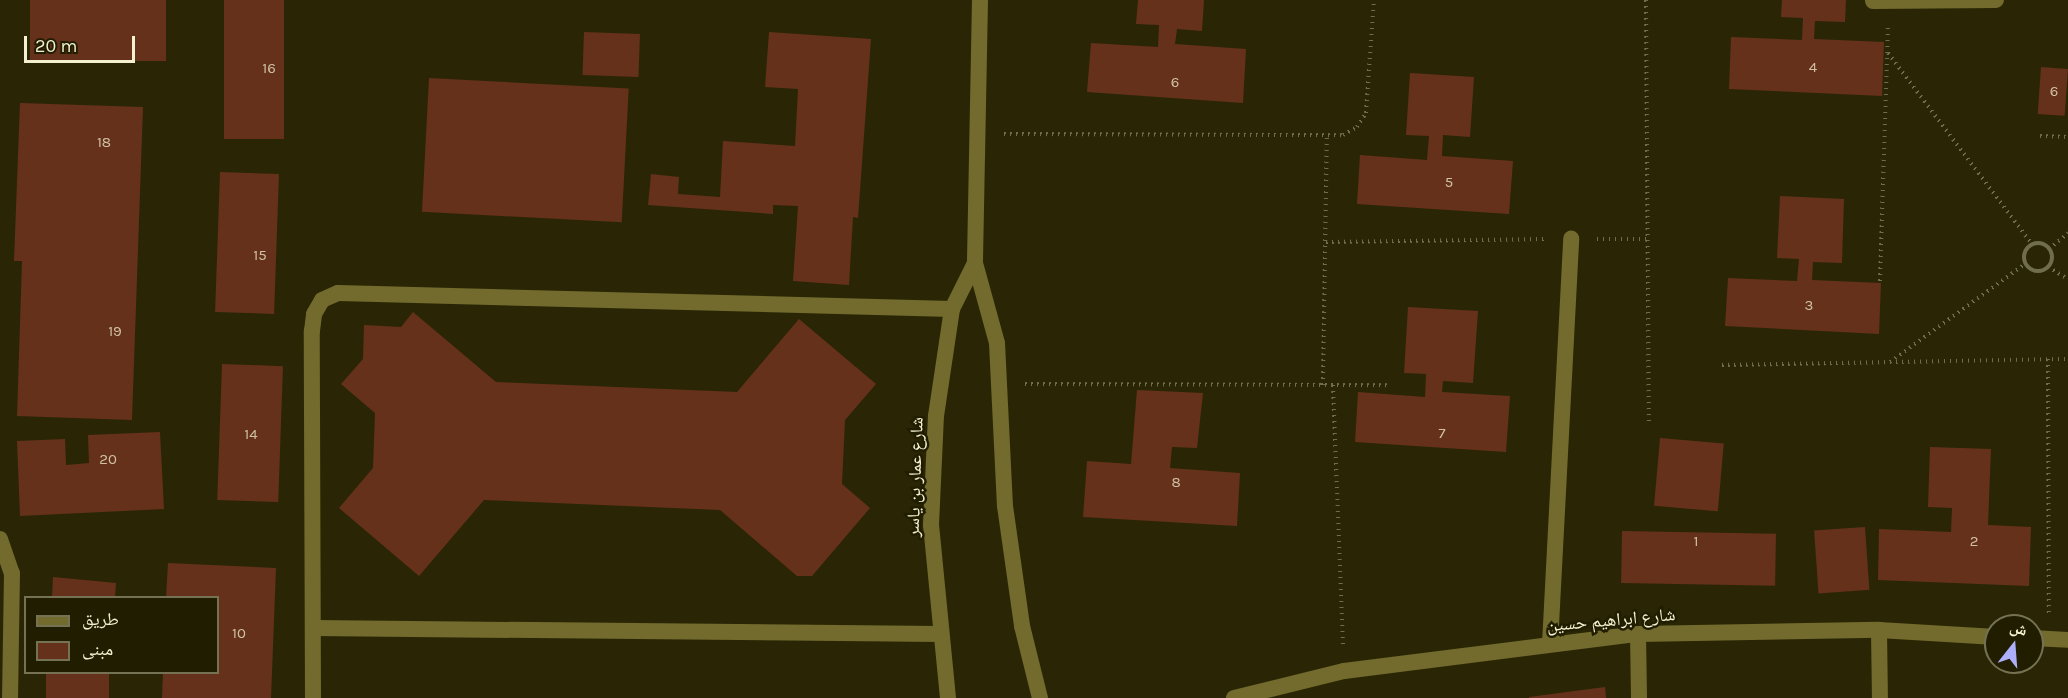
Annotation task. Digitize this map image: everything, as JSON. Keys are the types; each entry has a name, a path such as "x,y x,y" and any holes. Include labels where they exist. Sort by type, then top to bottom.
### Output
{"street":[{"name":"شارع عمار بن ياسر","path":"980,0 975,262 992,322 1001,384 1005,506 1022,626 1040,698"},
{"path":"1881,1 1996,0"},
{"path":"1550,644 1571,239"},
{"name":"شارع عمار بن ياسر","path":"948,698 931,525 936,416 952,309 975,262"},
{"path":"313,698 312,331 314,314 322,300 338,293 952,309"},
{"path":"0,539 12,573 10,698"},
{"path":"313,628 940,634"},
{"path":"1879,630 1880,698"},
{"name":"شارع ابراهيم حسين","path":"1234,698 1344,670 1638,634 1879,630 1984,636"},
{"path":"1638,634 1639,698"},
{"path":"2044,639 2068,640"}],"path":[{"path":"978,133 1327,138 1343,135 1357,127 1366,113 1374,0"},
{"path":"1646,0 1649,423"},
{"path":"1880,281 1887,52 1881,1"},
{"path":"1887,52 2032,244 2049,249"},
{"path":"2040,136 2068,137"},
{"path":"1323,385 1327,138"},
{"path":"2049,249 2068,233"},
{"path":"1326,242 1647,239"},
{"path":"2032,244 2023,256 2025,264 2036,271 2048,267 2051,261 2049,249"},
{"path":"1890,362 2025,264"},
{"path":"2048,267 2068,279"},
{"path":"2048,359 2049,639"},
{"path":"1722,365 2068,359"},
{"path":"1001,384 1387,385"},
{"path":"1333,385 1344,670"}],"building":[{"path":"30,0 166,0 166,61 30,61"},
{"path":"224,0 284,0 284,139 224,139"},
{"path":"1138,0 1204,0 1202,31 1177,29 1175,44 1246,49 1243,103 1087,92 1091,43 1158,47 1159,25 1136,24"},
{"path":"1782,0 1846,0 1845,22 1815,21 1814,39 1884,42 1882,96 1729,89 1731,37 1802,40 1803,18 1781,17"},
{"path":"584,32 640,34 638,77 582,75"},
{"path":"769,32 871,39 858,218 853,217 849,285 793,281 798,206 773,205 773,214 648,205 651,174 679,177 678,194 720,197 723,141 795,146 798,89 765,87"},
{"path":"2041,67 2068,69 2065,116 2038,114"},
{"path":"1410,73 1474,77 1470,137 1443,135 1442,156 1513,161 1509,214 1357,204 1360,155 1427,160 1429,136 1406,135"},
{"path":"429,78 629,88 622,222 422,212"},
{"path":"20,103 143,107 132,420 17,416 22,261 14,261"},
{"path":"220,172 279,174 274,314 215,312"},
{"path":"1780,196 1844,199 1842,263 1813,262 1812,280 1881,283 1879,334 1725,326 1728,278 1797,281 1799,259 1777,258"},
{"path":"1408,307 1478,311 1473,383 1443,381 1442,392 1510,396 1506,452 1355,442 1358,392 1425,397 1426,374 1404,373"},
{"path":"413,312 496,382 737,392 799,319 876,384 845,420 842,484 870,508 812,576 797,576 720,510 484,500 419,576 339,508 373,468 375,413 341,384 363,359 364,325 401,327"},
{"path":"222,364 283,366 278,502 217,500"},
{"path":"1137,390 1203,393 1197,448 1172,447 1170,468 1240,473 1237,526 1083,517 1087,461 1131,464"},
{"path":"160,432 164,509 20,516 17,441 65,439 66,465 89,463 88,435"},
{"path":"1660,438 1724,444 1718,511 1654,506"},
{"path":"1930,447 1991,449 1988,525 2031,527 2029,586 1878,580 1879,529 1951,532 1952,508 1928,507"},
{"path":"1865,527 1869,590 1819,593 1814,531"},
{"path":"1622,531 1776,534 1775,586 1621,583"},
{"path":"168,563 276,568 271,698 162,698 163,674 219,674 219,596 166,596"},
{"path":"53,577 116,583 115,596 52,596"},
{"path":"46,674 109,674 109,698 46,698"},
{"path":"1605,687 1606,698 1529,698 1529,697"}]}
